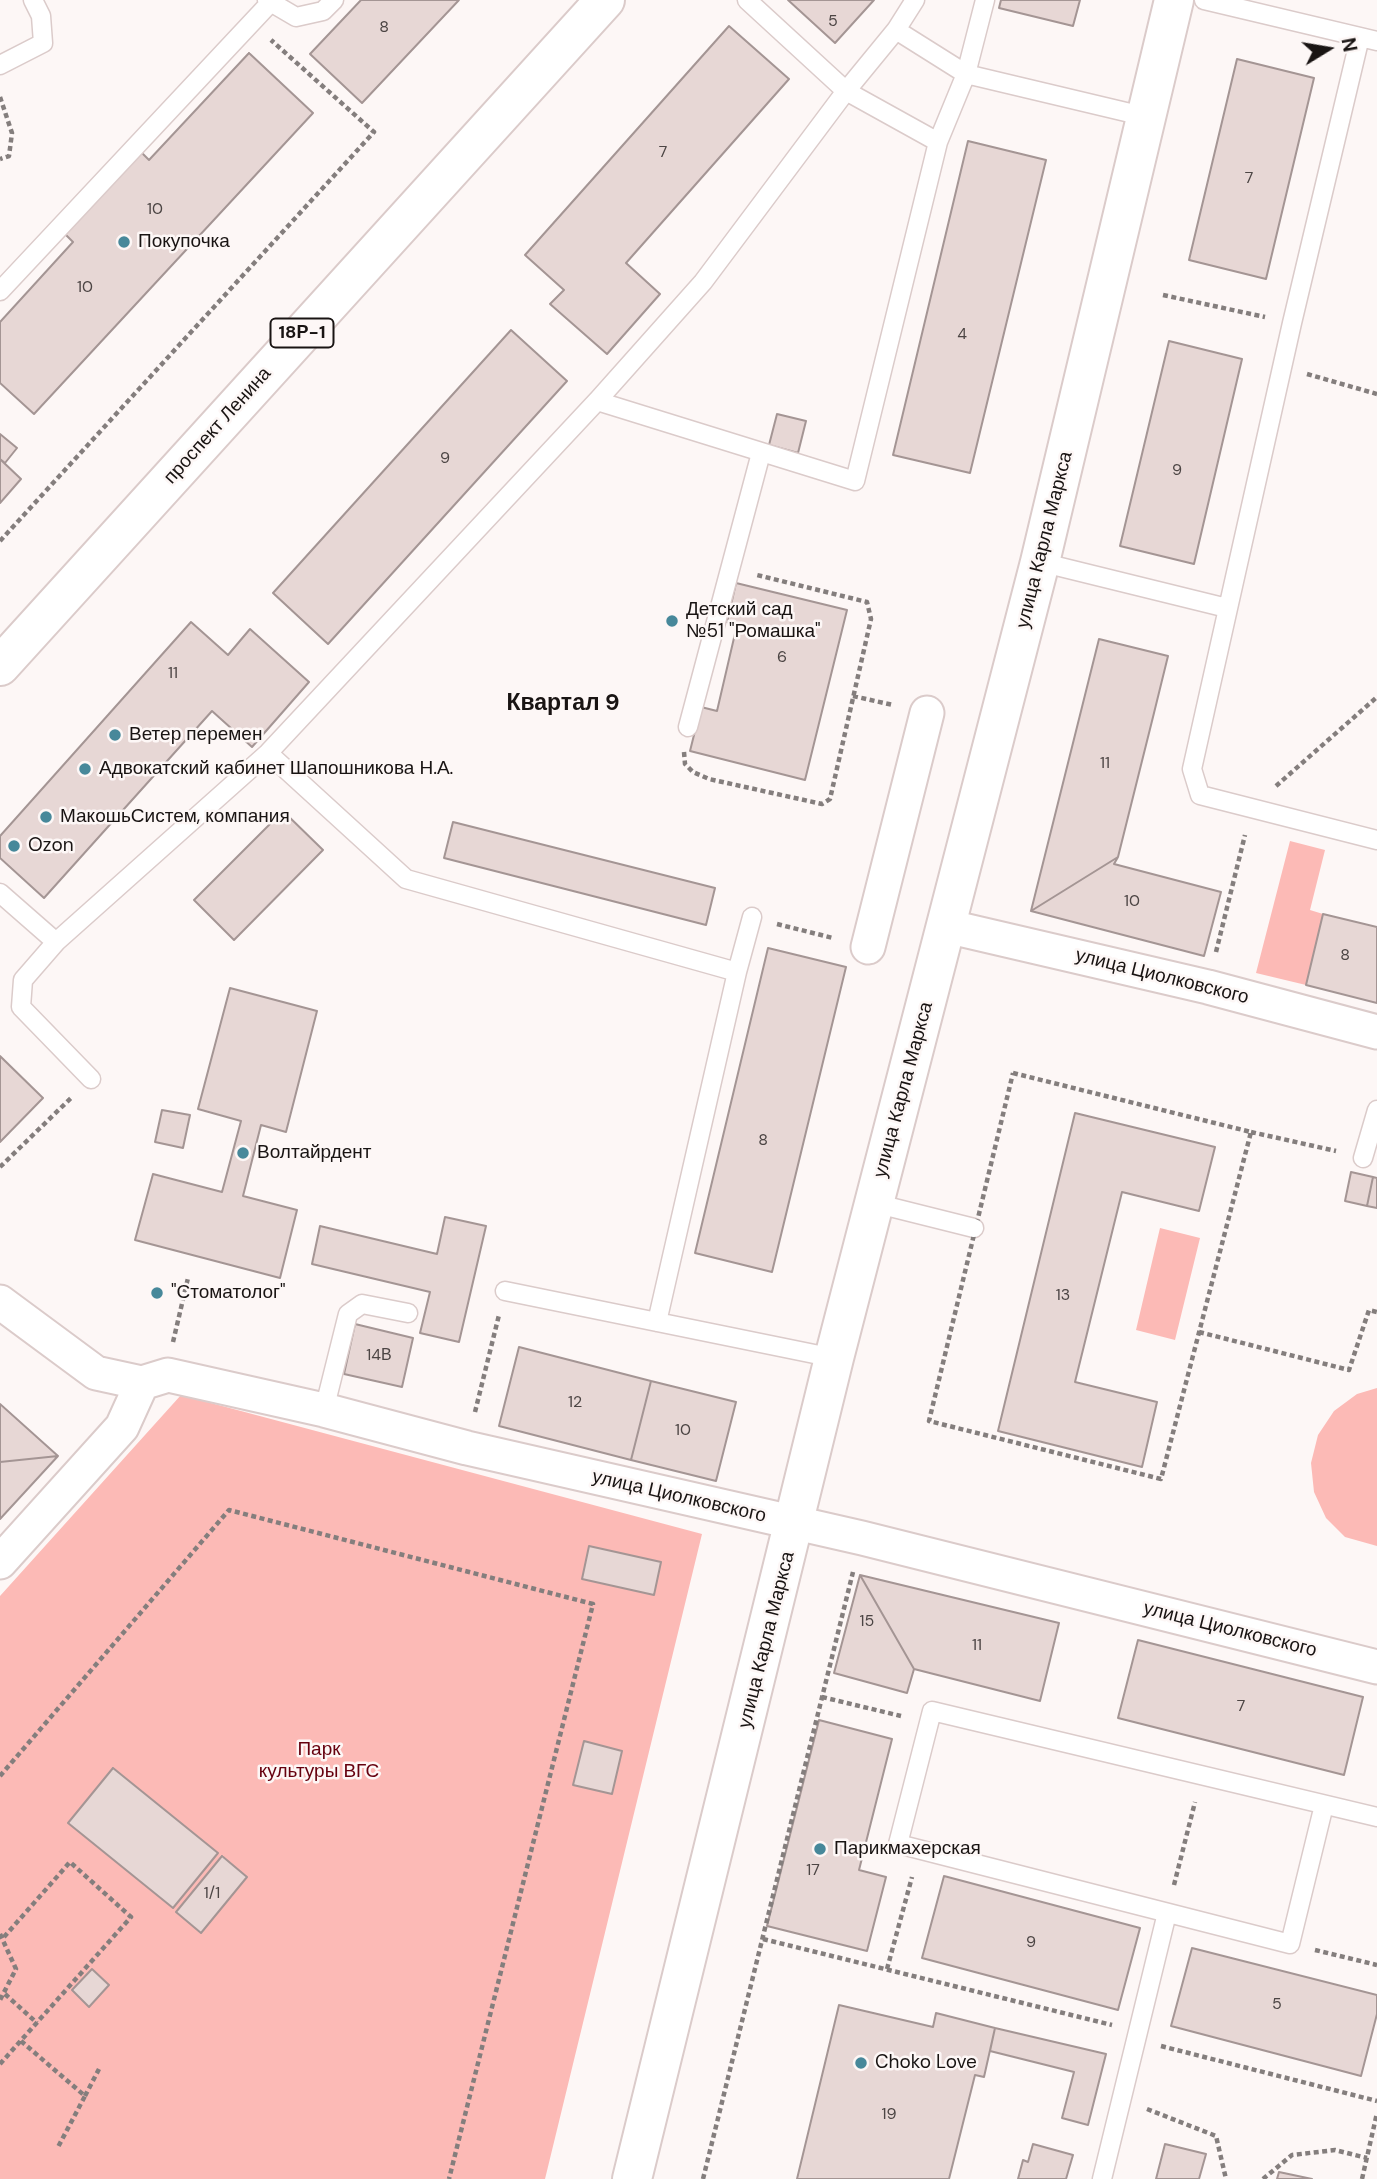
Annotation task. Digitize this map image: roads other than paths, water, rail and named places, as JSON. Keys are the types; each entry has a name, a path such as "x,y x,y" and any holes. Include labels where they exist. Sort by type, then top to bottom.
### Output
{"street":[{"name":"проспект Ленина","path":"0,666 605,0"},
{"name":"улица Карла Маркса","path":"632,2179 874,1203 1040,562 1174,0"},
{"path":"868,947 914,710"},
{"name":"улица Циолковского","path":"946,926 1208,987 1377,1032"},
{"name":"улица Циолковского","path":"0,1302 96,1373 155,1379 324,1410 467,1448 796,1524 1377,1667"},
{"path":"0,1562 122,1427 155,1379"}],"lane":[{"path":"0,65 43,43 41,16 33,0"},
{"path":"0,291 268,2 296,17 323,11 334,0"},
{"path":"747,0 845,91 938,142"},
{"path":"90,1079 21,1007 23,980 56,942 268,753 597,401 703,282 845,91 896,30 915,0"},
{"path":"597,401 855,481 938,142 966,74 985,0"},
{"path":"1204,0 1368,39 1292,323 1192,769 1200,795 1377,840"},
{"path":"896,30 966,74 1147,117"},
{"path":"688,727 761,453"},
{"path":"1040,562 1227,608"},
{"path":"268,753 406,879 737,972"},
{"path":"0,893 56,942"},
{"path":"657,1322 752,917"},
{"path":"1363,1158 1377,1110"},
{"path":"874,1203 974,1228"},
{"path":"505,1291 835,1358"},
{"path":"324,1410 348,1314 362,1304 408,1312"},
{"path":"1324,1805 1290,1944 898,1844 932,1712 1377,1817"},
{"path":"1102,2179 1167,1913"}],"place":[{"name":"Покупочка","path":"124,242"},
{"name":"Детский сад №51 \"Ромашка\"","path":"672,621"},
{"name":"Ветер перемен","path":"115,735"},
{"name":"Адвокатский кабинет Шапошникова Н.А.","path":"85,769"},
{"name":"МакошьСистем, компания","path":"46,817"},
{"name":"Ozon","path":"14,846"},
{"name":"Волтайрдент","path":"243,1153"},
{"name":"\"Стоматолог\"","path":"157,1293"},
{"name":"Парикмахерская","path":"820,1849"},
{"name":"Choko Love","path":"861,2063"}],"district":[{"name":"Квартал 9","path":"563,704"}],"park label":[{"name":"Парк культуры ВГС","path":"319,1761"}]}
